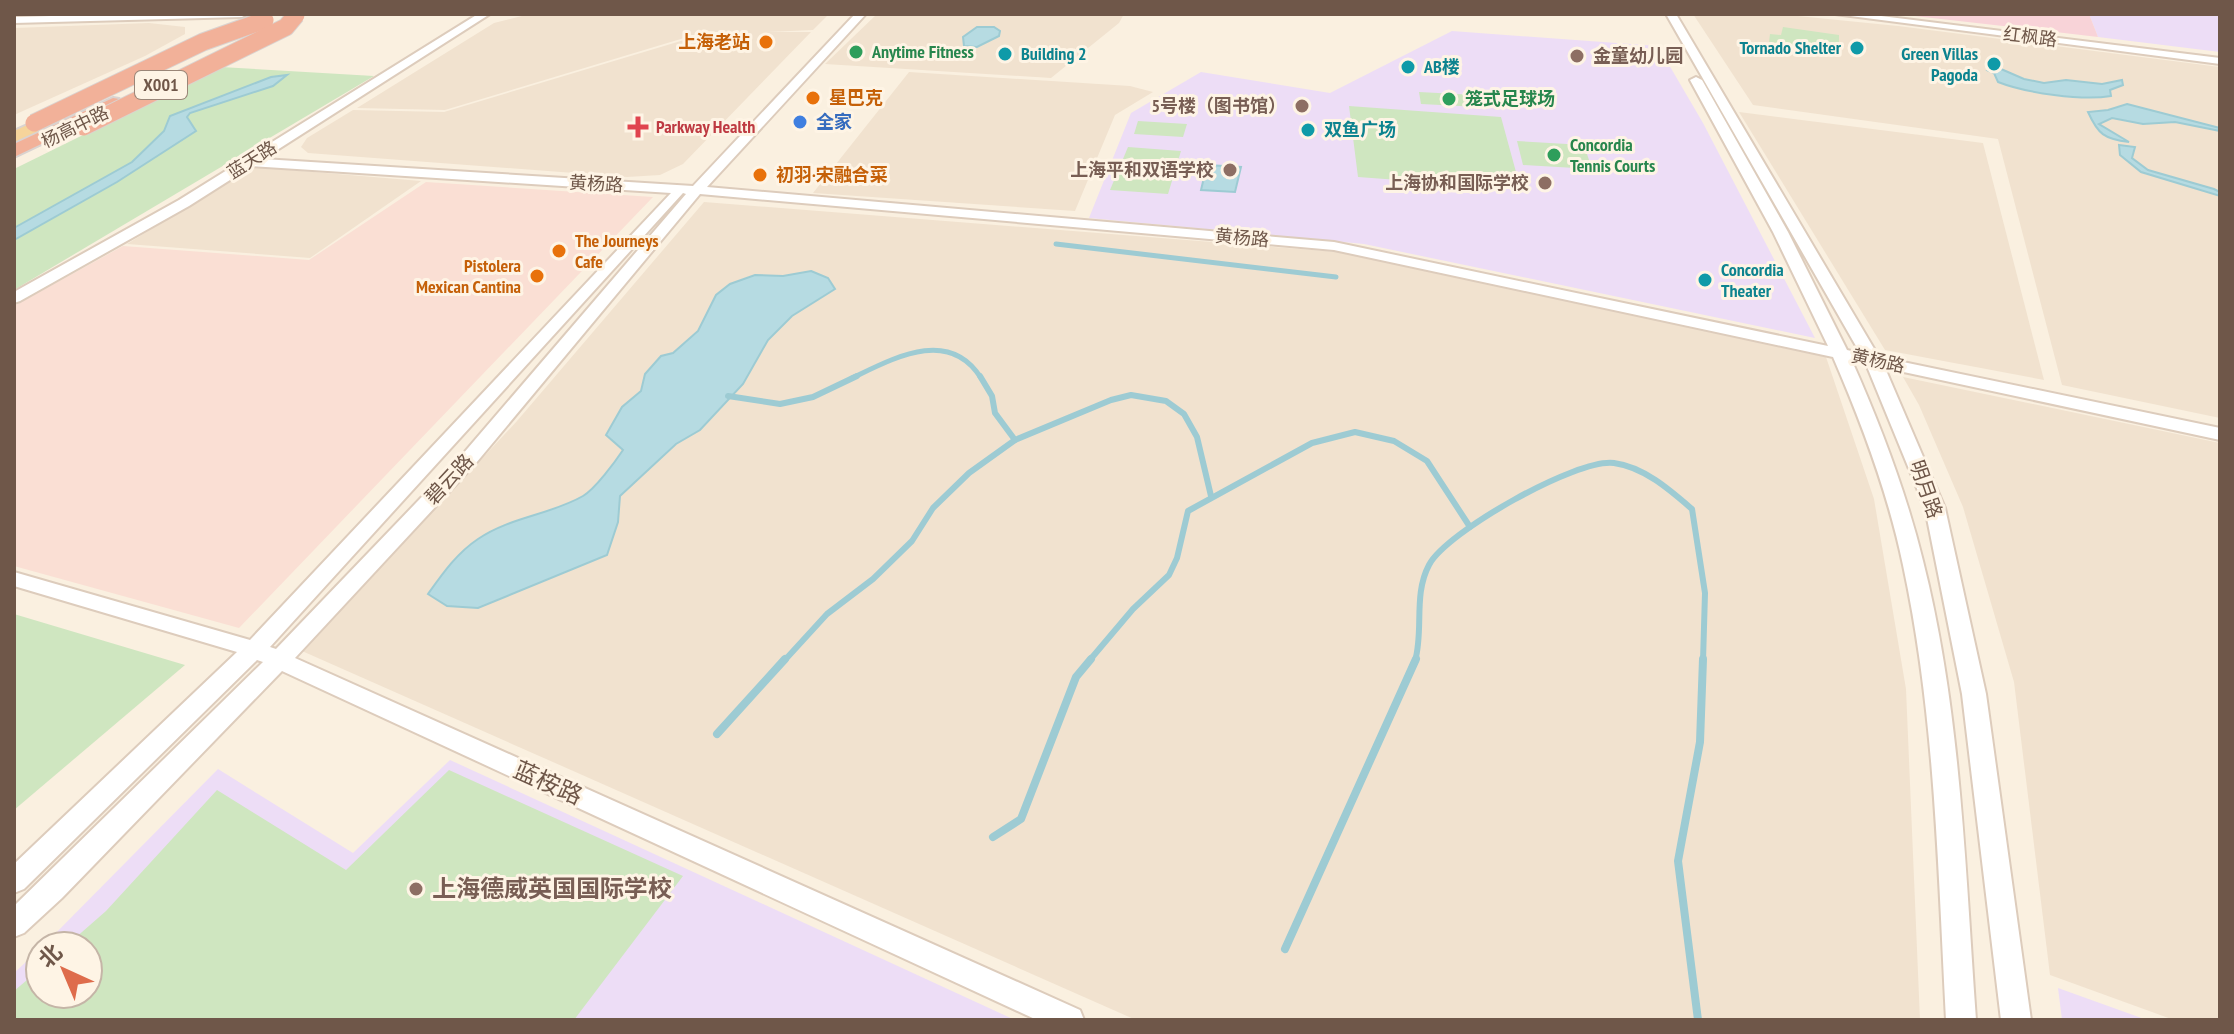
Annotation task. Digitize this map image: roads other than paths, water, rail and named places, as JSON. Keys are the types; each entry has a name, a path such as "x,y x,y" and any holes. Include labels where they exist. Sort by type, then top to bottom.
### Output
{"highway":[{"name":"杨高中路","path":"14,156 297,14"},
{"path":"14,156 83,127 286,27 297,14"},
{"name":"杨高中路","path":"14,137 270,16"},
{"path":"14,137 34,123 203,42 270,16"}],"main road":[{"name":"杨高中路","path":"14,156 308,14"}],"street":[{"path":"14,18 117,14"},
{"path":"14,18 242,14"},
{"name":"蓝天路","path":"14,298 184,203 485,14"},
{"name":"碧云路","path":"14,924 52,890 279,660 469,459 690,189 847,14"},
{"name":"碧云路","path":"14,881 254,649 690,189 861,14"},
{"name":"明月路","path":"1657,14 1766,206 1842,354 1896,500 1936,680 1961,1020"},
{"name":"明月路","path":"1671,14 1873,360 1935,508 1974,694 2016,1020"},
{"name":"红枫路","path":"1840,14 2220,59"},
{"name":"红枫路","path":"1861,14 2220,59"},
{"name":"黄杨路","path":"247,162 690,189 1334,246 2220,434"},
{"name":"蓝桉路","path":"14,579 254,649 1069,1020"}],"water":[{"path":"977,27 994,27 1000,31 999,36 977,47 964,46 963,37"},
{"path":"2001,69 2044,83 2066,80 2102,84 2122,80 2123,85 2110,90 2111,96 2054,95 1998,82 1994,73 1989,71"},
{"path":"287,75 273,86 190,113 187,117 196,131 117,182 14,240 14,228 132,162 164,131 170,116 271,77"},
{"path":"2127,104 2220,128 2220,131 2175,122 2143,124 2112,118 2099,124 2129,142 2103,134 2088,112"},
{"path":"2119,145 2135,147 2132,158 2148,170 2214,189 2220,192 2220,196 2141,172 2120,155"},
{"path":"1207,165 1241,167 1235,192 1201,190"},
{"path":"811,271 828,278 835,289 792,316 768,340 743,384 700,430 676,444 620,496 618,522 607,555 478,608 447,606 428,594 457,557 478,539 503,526 557,508 593,488 623,450 606,435 622,407 641,391 645,374 661,356 673,353 698,331 716,295 730,284 755,275 783,276"}],"waterway":[{"path":"1056,244 1336,277"},
{"path":"852,378 903,356 937,350 953,354 968,363 981,378"},
{"path":"728,396 780,404 813,397 857,376"},
{"path":"980,376 992,396 995,413 1015,440"},
{"path":"1015,440 1111,400 1131,395 1166,401 1184,414 1197,437 1211,496"},
{"path":"1089,661 1133,609 1169,575 1177,558 1188,511 1312,443 1355,432 1394,441 1427,461 1470,527"},
{"path":"784,661 827,614 873,579 912,541 933,508 969,473 1015,440"},
{"path":"1415,661 1421,588 1429,565 1440,551 1485,517 1544,484 1572,472 1614,463 1646,474 1692,509 1705,593 1703,661"},
{"path":"717,734 785,659"},
{"path":"993,837 1021,819 1076,677 1091,659"},
{"path":"1285,949 1416,659"},
{"path":"1698,1020 1678,861 1700,742 1703,659"}],"place":[{"name":"上海老站","path":"766,42"},
{"name":"Tornado Shelter","path":"1857,48"},
{"name":"Anytime Fitness","path":"856,52"},
{"name":"Building 2","path":"1005,54"},
{"name":"金童幼儿园","path":"1577,56"},
{"name":"Green Villas Pagoda","path":"1994,64"},
{"name":"AB楼","path":"1408,67"},
{"name":"星巴克","path":"813,98"},
{"name":"笼式足球场","path":"1449,99"},
{"name":"5号楼（图书馆）","path":"1302,106"},
{"name":"全家","path":"800,122"},
{"name":"Parkway Health","path":"638,127"},
{"name":"双鱼广场","path":"1308,130"},
{"name":"Concordia Tennis Courts","path":"1554,155"},
{"name":"上海平和双语学校","path":"1230,170"},
{"name":"初羽·宋融合菜","path":"760,175"},
{"name":"上海协和国际学校","path":"1545,183"},
{"name":"The Journeys Cafe","path":"559,251"},
{"name":"Pistolera Mexican Cantina","path":"537,276"},
{"name":"Concordia Theater","path":"1705,280"},
{"name":"上海德威英国国际学校","path":"416,889"}]}
